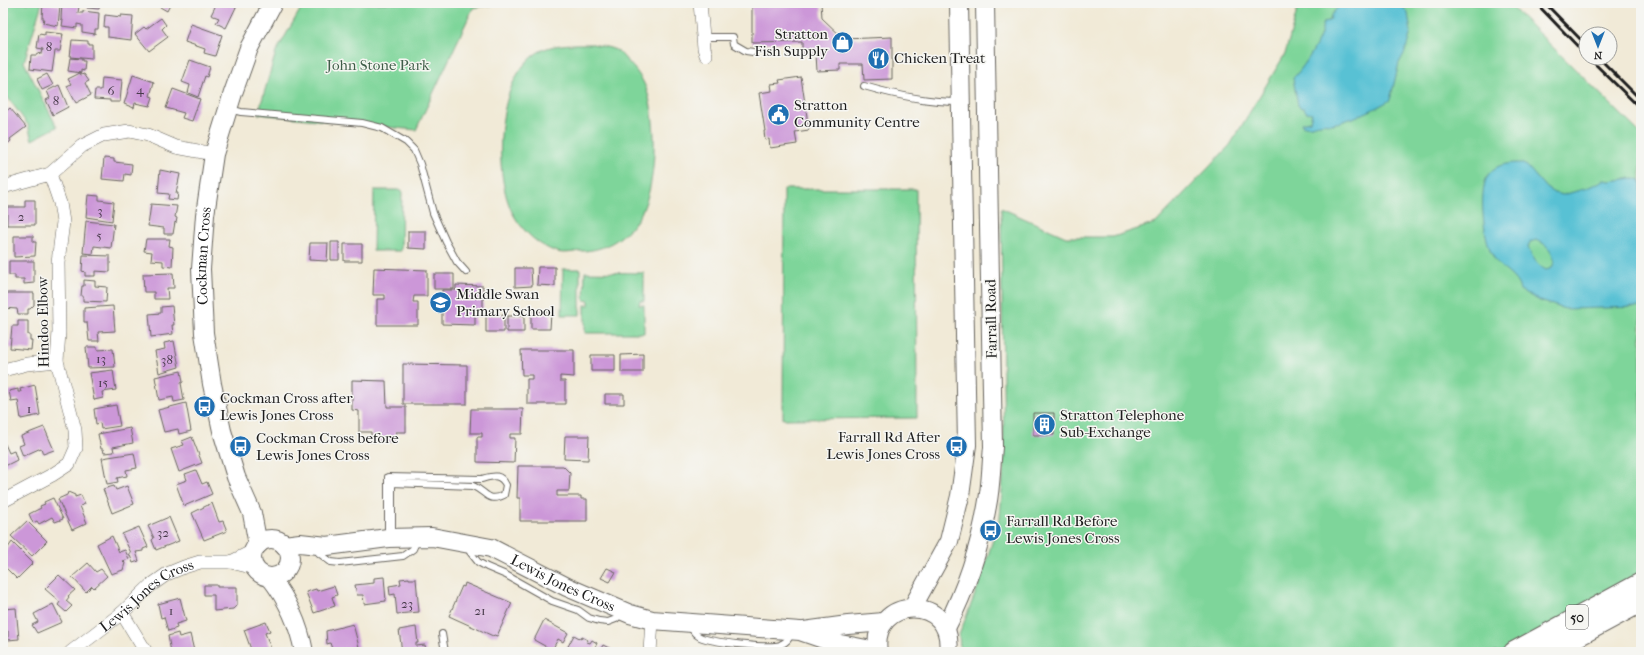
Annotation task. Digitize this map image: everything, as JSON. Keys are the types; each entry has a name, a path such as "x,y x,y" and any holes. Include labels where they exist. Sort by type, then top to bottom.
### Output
{"main road":[{"name":"50","path":"1514,652 1641,583"},
{"name":"50","path":"1548,652 1641,602"}],"street":[{"name":"Cockman Cross","path":"273,3 249,48 214,154 205,215 201,270 204,333 212,384 222,431 236,477 252,513 263,525 265,554 287,602 304,652"},
{"path":"700,3 702,37 706,55"},
{"name":"Farrall Road","path":"912,608 949,541 960,496 967,445 959,3"},
{"name":"Farrall Road","path":"946,628 956,608 975,554 987,506 993,447 985,3"},
{"path":"3,187 50,174 82,146 104,135 129,131 148,135 176,147 214,154"},
{"name":"Hindoo Elbow","path":"3,501 52,475 69,464 76,448 75,430 57,361 59,332 58,262 63,222 60,203 50,174"},
{"path":"3,370 27,364 57,361"},
{"name":"Lewis Jones Cross","path":"288,566 323,550 390,538 432,537 491,548 567,588 623,612 652,620 796,631 884,622"},
{"name":"Lewis Jones Cross","path":"71,652 122,613 150,586 167,574 184,567 200,562 231,562 265,554 300,543 323,550"},
{"name":"Cockman Cross","path":"265,554 289,554 287,602"},
{"path":"877,652 876,641 884,622 896,612 912,608 926,610 932,613 946,628 948,636 948,652"},
{"path":"122,613 146,652"},
{"path":"650,652 652,620"},
{"name":"Lewis Jones Cross","path":"796,631 835,643 877,652"}],"lane":[{"path":"702,37 734,37 734,44 738,48 753,52"},
{"path":"864,86 916,98 961,102"},
{"path":"228,109 241,112 362,123 382,128 402,139 414,150 420,164 433,213 446,242 466,272"},
{"path":"497,476 503,479 506,485 504,495 497,499 484,495 480,489 474,486 392,483 390,538 388,477 481,478 497,476"},
{"path":"323,550 331,562 340,563 403,556 413,549 419,537"},
{"path":"442,634 445,652"}],"green space":[{"path":"3,3 42,3 24,62 57,127 32,140 28,125 3,91"},
{"name":"John Stone Park","path":"304,3 502,3 473,8 416,130 258,114 276,52"},
{"path":"1297,3 1508,3 1641,134 1641,582 1513,652 963,652 960,648 959,635 979,584 1000,517 1004,464 1001,208 1066,237 1113,237 1156,223 1230,145 1285,54 1298,7"},
{"path":"567,44 593,44 619,52 635,70 646,88 653,118 654,155 652,174 649,192 644,207 637,220 626,233 612,243 597,249 560,253 549,249 527,233 511,210 504,184 501,164 503,119 508,97 516,78 527,61 542,50 554,46"},
{"path":"784,189 916,189 917,418 783,419"},
{"path":"374,190 402,190 401,251 373,251"},
{"path":"563,269 580,269 580,315 562,315"},
{"path":"585,272 644,273 644,301 640,301 639,305 644,305 644,333 585,333 585,305 589,305 589,301 584,300"}],"water":[{"path":"1342,3 1346,5 1349,3 1399,3 1408,13 1411,32 1405,52 1399,63 1390,100 1370,111 1346,120 1332,124 1304,126 1301,123 1310,121 1312,113 1306,112 1304,108 1300,108 1298,105 1293,78 1307,61 1317,44 1322,29 1322,24 1330,20 1331,15"},
{"path":"1521,163 1527,166 1546,188 1554,193 1563,195 1587,188 1604,180 1610,181 1632,178 1641,180 1641,307 1565,309 1540,301 1520,290 1516,280 1497,262 1490,251 1483,218 1483,195 1487,177 1493,169 1506,164","holes":["1536,240 1548,247 1553,255 1554,264 1552,268 1546,270 1540,266 1531,254 1528,247 1530,242"]}],"building":[{"path":"43,3 60,5 58,26 43,23"},
{"path":"62,3 72,3 72,5 79,6 78,13 83,13 83,11 99,13 98,29 95,29 95,34 82,32 82,25 77,24 77,28 62,26"},
{"path":"88,3 100,3 99,9 87,8"},
{"path":"153,3 171,3 167,11"},
{"path":"238,3 226,28 216,23 219,18 211,15 215,7 210,4"},
{"path":"752,3 821,3 822,18 844,39 892,37 892,79 864,80 863,64 840,64 840,70 817,71 816,54 802,54 802,42 752,43"},
{"path":"105,15 121,17 121,15 133,16 131,40 108,37 108,27 104,27"},
{"path":"161,18 166,25 162,29 168,37 149,51 135,34 144,27 146,29"},
{"path":"191,24 222,35 215,56 204,53 205,49 185,42"},
{"path":"45,32 63,34 60,51 55,51 52,72 30,69 31,55 37,55 38,53 42,54 43,49 37,48 39,34 45,35"},
{"path":"72,40 88,41 88,44 92,44 92,59 70,57"},
{"path":"70,58 82,59 82,61 85,61 84,71 81,70 81,73 68,71"},
{"path":"190,60 210,67 207,77 205,76 198,97 188,93 190,85 182,82"},
{"path":"80,73 81,75 84,74 89,81 85,83 91,95 76,103 67,86 71,84 68,79"},
{"path":"47,74 53,85 42,90 37,79"},
{"path":"133,75 154,82 150,96 153,97 150,106 135,103 134,108 124,104"},
{"path":"801,77 809,130 795,132 797,144 770,148 769,139 765,140 759,93 772,91 771,84 780,83 779,80"},
{"path":"102,78 122,80 120,102 94,99 95,90 101,90"},
{"path":"59,85 68,107 53,115 46,100 50,98 47,91"},
{"path":"173,89 200,99 192,121 182,118 184,113 166,108"},
{"path":"10,108 26,127 10,139 11,141 6,145 3,141 3,131 7,128 3,122 3,114"},
{"path":"104,158 114,159 114,162 132,164 131,175 125,174 124,181 102,179"},
{"path":"160,170 180,174 176,193 178,193 177,200 168,199 169,194 158,193"},
{"path":"88,195 99,196 99,200 114,202 112,221 86,217"},
{"path":"25,200 35,200 35,225 7,225 7,207 25,207"},
{"path":"151,204 177,206 175,217 177,218 173,234 164,234 164,228 148,226"},
{"path":"86,221 114,224 111,248 94,246 93,254 83,253"},
{"path":"408,231 426,231 426,249 408,248"},
{"path":"14,236 33,236 33,242 36,242 35,256 14,257"},
{"path":"146,239 170,239 169,246 173,247 172,267 163,266 163,261 151,260 152,252 144,251"},
{"path":"331,242 339,242 339,260 331,260"},
{"path":"310,243 328,243 327,261 309,260"},
{"path":"344,244 362,244 362,261 344,261"},
{"path":"83,255 110,256 110,272 95,271 95,276 85,276 85,272 82,271"},
{"path":"9,261 34,261 34,283 24,284 24,279 15,279 15,275 9,275"},
{"path":"538,267 555,267 555,286 537,285"},
{"path":"374,268 427,270 427,296 414,296 413,302 418,302 418,325 377,325 377,299 385,299 385,295 373,295"},
{"path":"515,268 531,268 532,286 515,287"},
{"path":"173,273 174,288 167,288 168,299 154,299 154,292 144,292 143,274"},
{"path":"434,274 454,274 454,289 434,289"},
{"path":"84,280 95,281 95,286 107,287 106,302 83,301 83,296 81,296"},
{"path":"456,285 483,286 483,316 475,316 475,325 442,324 442,290 456,290"},
{"path":"3,293 34,293 34,305 28,309 28,314 18,314 17,309 3,308"},
{"path":"113,306 115,331 98,332 99,341 89,341 87,322 84,322 84,308"},
{"path":"172,306 174,325 172,325 173,334 151,337 149,314 161,313 161,307"},
{"path":"531,311 551,312 550,329 531,329"},
{"path":"486,315 504,315 504,332 486,332"},
{"path":"507,316 524,316 524,332 507,332"},
{"path":"18,321 28,321 28,335 30,335 30,340 32,340 31,350 10,348 12,326 18,326"},
{"path":"174,341 179,367 159,373 155,351 165,349 164,343"},
{"path":"86,347 97,347 97,350 113,349 115,367 88,368"},
{"path":"521,350 574,350 574,377 560,376 560,381 565,381 565,404 527,404 527,379 532,379 532,375 522,375"},
{"path":"643,354 643,372 621,372 621,355"},
{"path":"591,355 615,355 615,371 591,371"},
{"path":"403,364 467,365 467,404 403,404"},
{"path":"113,370 116,390 102,392 103,398 94,400 89,373"},
{"path":"181,371 183,382 181,383 184,400 174,402 173,397 159,400 155,377"},
{"path":"352,380 386,381 387,407 406,407 406,432 396,432 397,442 371,442 371,432 359,432 359,411 352,410"},
{"path":"35,385 40,415 21,419 18,400 11,401 9,391 18,389 18,392 21,392 20,389"},
{"path":"605,394 624,394 624,404 605,404"},
{"path":"186,403 191,431 179,434 178,429 164,432 158,410"},
{"path":"116,405 120,426 101,429 100,423 96,424 94,409"},
{"path":"471,409 523,409 522,434 510,434 510,438 515,438 514,463 477,462 477,437 482,437 482,433 470,433"},
{"name":"Stratton Telephone Sub-Exchange","path":"1033,413 1054,413 1054,435 1033,435"},
{"path":"44,427 54,450 43,454 41,448 23,456 19,446 24,444 21,436"},
{"path":"130,428 133,443 113,447 114,452 104,453 103,449 101,449 98,434"},
{"path":"565,436 589,436 588,460 564,459"},
{"path":"192,437 202,463 179,472 171,449 184,445 182,441"},
{"path":"5,444 9,453 14,451 17,460 3,467 3,445"},
{"path":"134,453 137,468 126,470 127,476 117,478 118,482 107,484 102,458"},
{"path":"518,466 563,466 570,473 569,491 557,491 557,496 581,496 581,499 587,499 587,521 520,521 520,498 517,498"},
{"path":"196,470 202,484 207,482 212,494 184,506 176,484 187,480 185,474"},
{"path":"114,486 116,490 127,486 134,504 112,513 103,489"},
{"path":"68,492 75,495 75,497 81,495 85,504 80,506 87,523 72,530 58,499 67,495"},
{"path":"53,498 63,519 55,522 52,517 39,524 37,521 33,523 29,514 41,508 40,506 45,504 44,502"},
{"path":"212,503 219,522 223,521 227,531 204,540 192,513"},
{"path":"169,517 179,541 156,550 152,540 154,538 148,526"},
{"path":"27,521 47,541 32,556 11,536"},
{"path":"139,527 148,547 143,549 143,551 136,552 139,561 133,563 129,553 131,553 122,534"},
{"path":"112,536 119,552 125,550 129,559 123,561 125,563 123,570 111,574 97,544"},
{"path":"12,542 33,563 17,579 5,567 3,570 3,555"},
{"path":"88,563 96,572 101,569 107,576 94,588 92,586 86,592 72,577"},
{"path":"607,568 616,572 610,582 601,578"},
{"path":"59,575 75,590 68,596 69,597 66,601 72,606 66,612 58,605 60,602 45,589"},
{"path":"384,577 386,601 364,604 363,595 357,595 355,585 374,583 374,578"},
{"path":"400,579 416,579 419,612 397,614 395,594 390,595 389,586 401,584"},
{"path":"465,583 512,603 497,636 493,636 449,616 462,586 464,587"},
{"path":"204,585 217,585 217,587 237,587 237,605 233,609 214,611 214,595 204,595"},
{"path":"334,586 337,595 332,597 335,606 314,613 306,592 316,589 317,591"},
{"path":"180,598 186,621 176,624 177,628 168,631 164,617 161,618 158,604"},
{"path":"53,604 62,622 37,633 32,625 38,622 34,614"},
{"path":"16,608 19,639 8,640 8,631 3,632 3,609"},
{"path":"544,620 568,633 563,642 558,639 552,650 534,640"},
{"path":"266,622 270,631 265,633 272,651 262,652 261,649 252,652 244,630"},
{"path":"353,624 359,647 344,652 333,652 330,643 327,644 326,631"},
{"path":"416,627 418,643 416,643 416,646 425,645 426,652 402,652 399,630"},
{"path":"178,633 179,637 190,634 194,651 171,652 168,636"},
{"path":"574,635 581,639 582,637 588,640 587,642 590,643 592,640 597,643 593,652 565,652"},
{"path":"603,645 617,652 599,652"}],"railway":[{"path":"1536,3 1578,47"},
{"path":"1545,3 1578,37"},
{"path":"1597,66 1641,109"},
{"path":"1607,66 1641,100"}],"place":[{"name":"Stratton Fish Supply","path":"843,43"},
{"name":"Chicken Treat","path":"879,58"},
{"name":"Stratton Community Centre","path":"778,114"},
{"name":"Middle Swan Primary School","path":"440,303"},
{"name":"Cockman Cross after Lewis Jones Cross","path":"205,407"},
{"name":"Stratton Telephone Sub-Exchange","path":"1044,424"},
{"name":"Farrall Rd After Lewis Jones Cross","path":"956,446"},
{"name":"Cockman Cross before Lewis Jones Cross","path":"241,447"},
{"name":"Farrall Rd Before Lewis Jones Cross","path":"991,530"}]}
